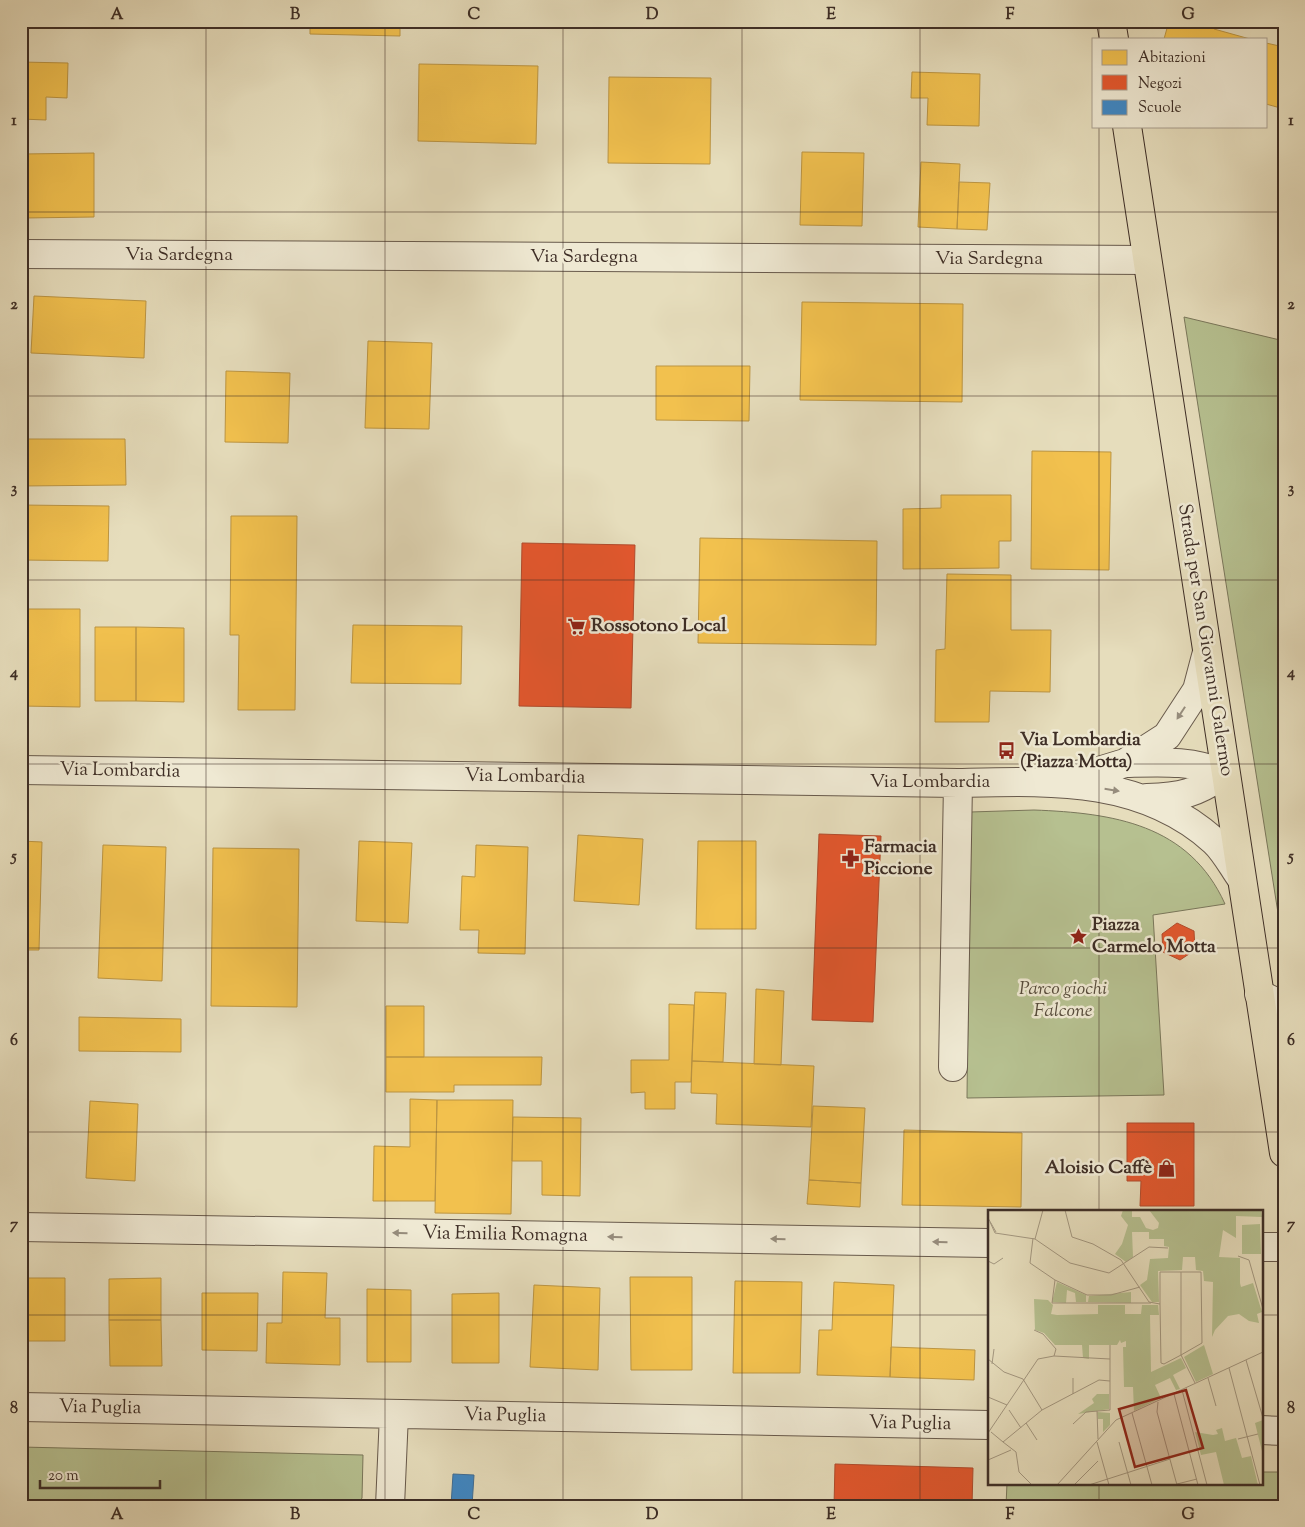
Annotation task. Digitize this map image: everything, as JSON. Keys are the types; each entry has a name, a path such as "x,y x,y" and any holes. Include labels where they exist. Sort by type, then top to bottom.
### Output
{"main road":[{"path":"1111,21 1114,38"},
{"name":"Strada per San Giovanni Galermo","path":"1127,128 1284,1153"}],"street":[{"name":"Via Sardegna","path":"21,254 1147,260"},
{"path":"1125,763 1167,736 1196,690 1206,652"},
{"path":"1029,782 1092,773 1125,763 1176,762 1204,765 1225,774"},
{"name":"Via Lombardia","path":"21,770 958,783 1029,782"},
{"path":"1147,798 1175,797 1197,792 1225,774"},
{"path":"1029,782 1115,789 1147,798 1179,814 1216,842 1241,878"},
{"path":"953,1067 958,783"},
{"path":"1259,994 1284,1006"},
{"name":"Via Emilia Romagna","path":"21,1228 988,1243"},
{"path":"1262,1247 1284,1247"},
{"name":"Via Puglia","path":"21,1407 988,1425"},
{"path":"390,1506 394,1414"},
{"path":"1262,1430 1284,1431"}],"green space":[{"path":"1184,317 1284,341 1284,951"},
{"name":"Parco giochi Falcone","path":"1034,810 1092,815 1120,820 1146,828 1170,840 1191,856 1210,877 1225,904 1153,915 1164,1095 967,1098 970,812"},
{"path":"21,1447 363,1455 362,1498 357,1506 21,1506"},
{"path":"1262,1472 1284,1472 1284,1506 1006,1506 1007,1484 1262,1484"}],"building: Abitazioni":[{"path":"21,21 63,21 64,26 21,26"},
{"path":"310,21 400,21 400,36 310,34"},
{"path":"1169,21 1216,21 1214,29 1246,38 1164,38"},
{"path":"1268,43 1284,47 1284,109 1268,105"},
{"path":"21,62 68,63 67,98 46,97 46,120 21,119"},
{"path":"419,64 538,66 536,144 418,141"},
{"path":"912,72 980,74 979,126 927,125 928,98 911,98"},
{"path":"609,77 711,78 710,164 608,163"},
{"path":"802,152 864,153 862,226 800,225"},
{"path":"94,153 94,217 24,218 23,154"},
{"path":"921,162 960,164 957,229 918,227"},
{"path":"959,182 990,183 987,230 957,229"},
{"path":"34,296 146,301 144,358 31,353"},
{"path":"802,302 963,304 962,402 800,400"},
{"path":"368,341 432,343 429,429 365,428"},
{"path":"656,366 750,366 749,421 656,420"},
{"path":"226,371 290,373 288,443 225,442"},
{"path":"21,439 125,439 126,485 21,486"},
{"path":"1032,451 1111,452 1109,570 1031,569"},
{"path":"941,495 1011,495 1011,541 999,541 999,568 903,569 903,509 941,508"},
{"path":"21,505 109,506 108,561 21,560"},
{"path":"231,516 297,516 295,710 238,710 239,635 230,635"},
{"path":"700,538 877,541 876,645 698,643"},
{"path":"947,574 1011,575 1011,630 1051,630 1050,692 990,691 989,722 935,722 936,650 945,649"},
{"path":"21,609 80,609 80,707 21,706"},
{"path":"353,625 462,626 461,684 351,683"},
{"path":"95,627 136,627 136,701 95,701"},
{"path":"136,627 184,628 184,702 136,701"},
{"path":"578,835 643,839 639,905 574,901"},
{"path":"21,841 42,842 39,950 21,950"},
{"path":"359,841 412,843 408,923 356,921"},
{"path":"698,841 756,841 756,929 696,929"},
{"path":"103,845 166,847 162,981 98,978"},
{"path":"476,845 528,847 525,954 478,953 479,930 460,930 462,876 475,877"},
{"path":"213,848 299,849 297,1007 211,1006"},
{"path":"756,989 784,991 781,1065 754,1064"},
{"path":"695,992 726,993 723,1062 692,1061"},
{"path":"669,1004 694,1005 691,1082 675,1082 675,1109 645,1109 645,1092 631,1093 631,1060 669,1060"},
{"path":"386,1006 424,1006 424,1057 386,1057"},
{"path":"79,1017 181,1019 181,1052 79,1051"},
{"path":"386,1057 542,1057 541,1085 454,1085 454,1092 386,1092"},
{"path":"692,1061 814,1066 811,1127 716,1124 717,1094 691,1093"},
{"path":"410,1099 437,1100 435,1201 373,1201 374,1146 410,1147"},
{"path":"437,1100 513,1100 511,1214 435,1213"},
{"path":"90,1101 138,1104 135,1181 86,1178"},
{"path":"813,1106 865,1108 861,1183 809,1180"},
{"path":"513,1117 581,1118 580,1196 542,1195 542,1161 512,1161"},
{"path":"904,1130 1022,1133 1021,1207 902,1205"},
{"path":"809,1180 861,1183 860,1207 807,1204"},
{"path":"283,1272 327,1273 325,1318 340,1318 340,1365 266,1363 267,1323 282,1323"},
{"path":"630,1277 692,1277 692,1370 631,1370"},
{"path":"21,1278 65,1278 65,1341 21,1341"},
{"path":"161,1278 161,1320 109,1320 109,1279"},
{"path":"735,1281 802,1282 800,1373 733,1373"},
{"path":"834,1282 894,1285 890,1377 817,1375 819,1330 832,1330"},
{"path":"534,1285 600,1288 598,1370 530,1367"},
{"path":"367,1289 411,1290 411,1362 367,1362"},
{"path":"202,1293 258,1293 257,1351 202,1350"},
{"path":"499,1293 499,1363 452,1363 452,1294"},
{"path":"109,1320 161,1320 162,1366 110,1366"},
{"path":"891,1347 975,1350 974,1380 890,1377"}],"building: Negozi":[{"name":"Rossotono Local","path":"522,543 635,545 631,708 519,706"},
{"path":"819,834 881,836 873,1022 812,1020"},
{"path":"1177,923 1194,931 1195,950 1180,960 1163,952 1162,934"},
{"path":"1127,1123 1194,1123 1194,1206 1140,1206 1141,1181 1127,1181"},
{"path":"835,1464 973,1468 972,1506 834,1506"}],"building: Scuole":[{"path":"453,1474 474,1475 472,1506 451,1506"}],"place":[{"name":"Rossotono Local","path":"577,626"},
{"name":"Via Lombardia (Piazza Motta)","path":"1006,751"},
{"name":"Farmacia Piccione","path":"850,858"},
{"name":"Piazza Carmelo Motta","path":"1078,936"},
{"name":"Aloisio Caffè","path":"1166,1168"}]}
